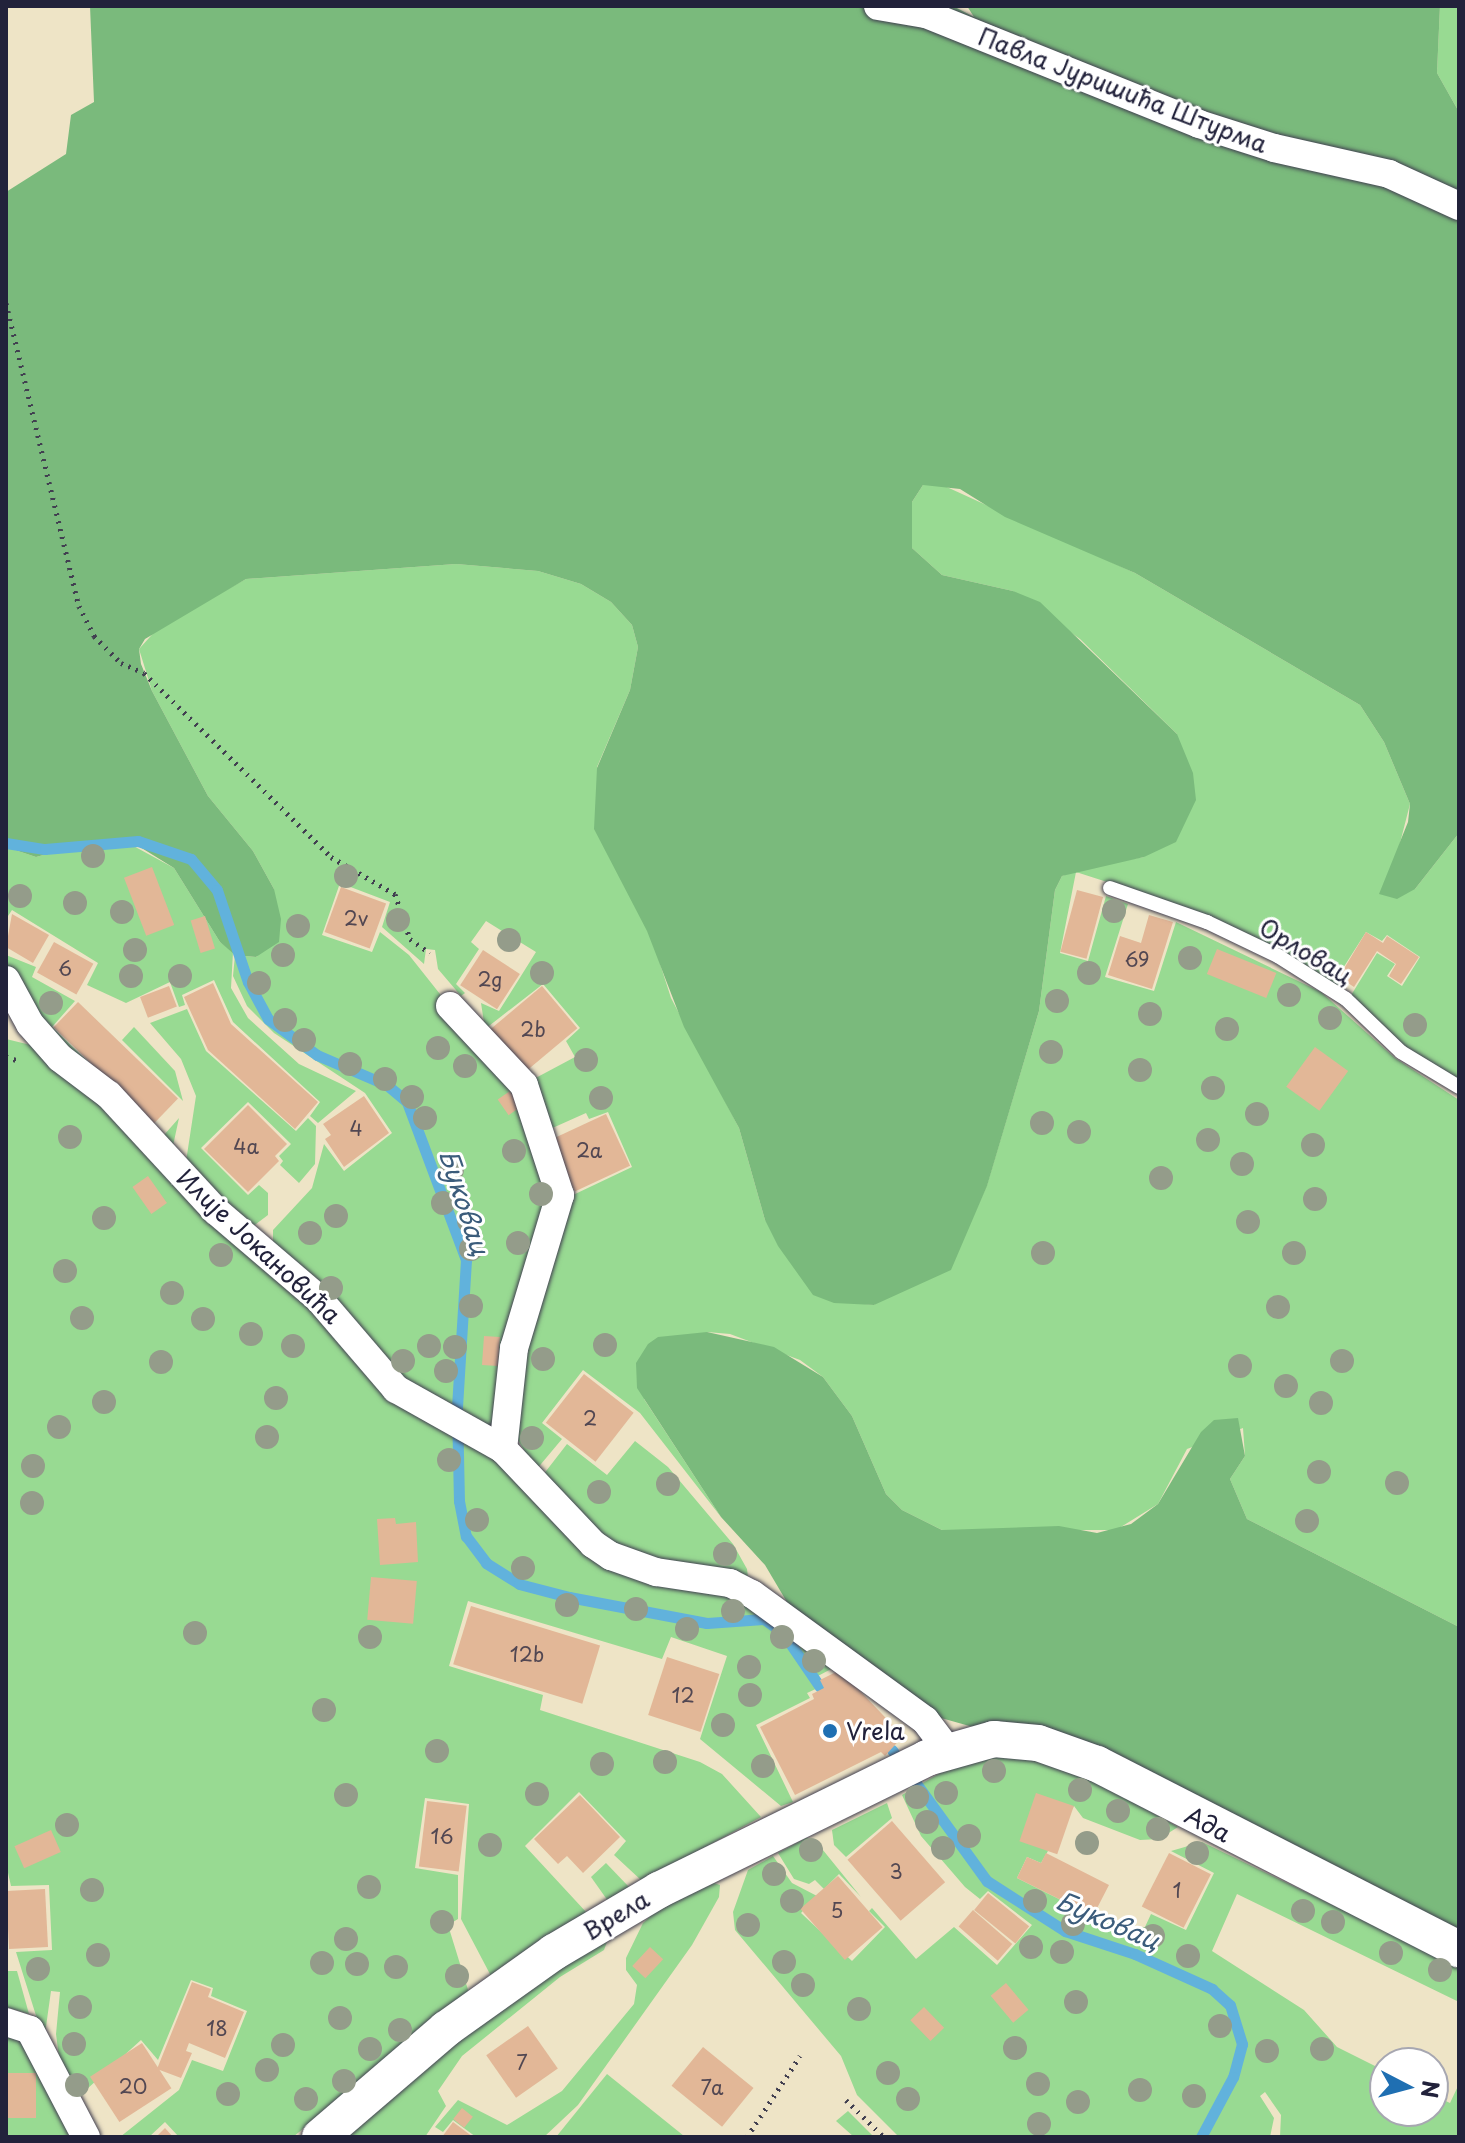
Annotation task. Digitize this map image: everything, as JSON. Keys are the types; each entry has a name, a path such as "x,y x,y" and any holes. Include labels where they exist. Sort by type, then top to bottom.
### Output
{"street":[{"name":"Павла Јуришића Штурма","path":"878,6 925,10 1199,124 1274,148 1389,174 1459,206"},
{"name":"Илије Јокановића","path":"6,980 30,1024 60,1058 109,1095 216,1211 318,1298 396,1389 442,1415 472,1427 503,1449 602,1550 634,1566 730,1583 752,1594 925,1720 937,1754"},
{"path":"450,1006 524,1085 560,1195 514,1348 503,1449"},
{"name":"Ада","path":"937,1754 994,1739 1038,1743 1064,1751 1459,1949"},
{"name":"Врела","path":"320,2137 446,2029 554,1952 724,1855 937,1754"},
{"path":"6,2022 30,2030 86,2137"}],"lane":[{"name":"Орловац","path":"1110,888 1207,922 1278,956 1332,989 1401,1052 1459,1087"}],"path":[{"path":"6,303 79,606 94,636 121,663 144,673 331,857 395,894 410,939 430,953"},
{"path":"747,2137 800,2056"},
{"path":"846,2100 884,2137"}],"green space":[{"path":"90,6 953,6 974,17 967,6 1440,6 1437,73 1459,112 1459,833 1415,889 1397,899 1379,894 1408,822 1410,804 1384,742 1360,705 1135,573 1005,517 960,489 923,485 912,502 912,548 942,575 1013,591 1040,602 1177,734 1193,773 1196,800 1176,842 1144,857 1062,876 1055,890 1039,1011 987,1186 951,1270 874,1305 834,1303 813,1295 778,1246 765,1220 739,1128 684,1027 647,931 594,829 597,768 630,690 638,647 632,625 611,602 581,584 538,571 456,564 246,579 145,639 139,649 141,664 152,691 208,796 253,851 274,889 281,919 279,942 256,957 235,955 220,942 174,868 140,847 91,842 36,857 6,847 6,192 66,154 71,115 94,102"},
{"path":"1440,6 1459,6 1459,112 1437,73"},
{"path":"938,483 1135,573 1360,705 1384,742 1410,804 1399,847 1415,889 1459,833 1459,1082 1415,1055 1350,997 1377,953 1395,964 1387,976 1402,986 1420,957 1387,935 1382,941 1366,932 1338,976 1346,983 1343,989 1191,909 1076,872 1060,953 1088,961 1106,896 1128,904 1105,977 1154,991 1176,922 1321,992 1395,1058 1459,1100 1459,1627 1247,1519 1230,1479 1245,1456 1243,1428 1187,1449 1158,1504 1116,1530 942,1530 902,1510 886,1494 852,1416 823,1377 800,1360 730,1334 707,1332 644,1399 721,1517 640,1413 583,1370 542,1423 562,1439 536,1470 515,1435 514,1395 573,1195 632,1167 608,1112 589,1119 586,1113 548,1130 530,1081 575,1057 566,1041 580,1028 543,984 485,1029 481,1003 499,1011 536,952 486,921 471,942 479,949 456,984 465,993 461,996 438,969 435,950 426,949 424,964 382,927 390,902 340,883 322,935 372,952 380,932 409,955 513,1086 552,1184 498,1431 413,1392 273,1244 273,1230 312,1188 324,1144 344,1171 392,1133 365,1093 274,1033 247,1006 233,976 235,955 257,957 274,889 253,851 208,796 152,691 139,649 159,627 246,579 456,564 538,571 581,584 611,602 632,625 638,647 630,690 597,767 671,998 739,1128 765,1220 856,1303 874,1305 973,1217 987,1185 1039,1011 1055,890 1062,876 1090,866 1144,857 1177,734 1080,639 1013,591 942,575 912,548 912,502 923,485"},
{"path":"91,842 128,843 174,868 220,942 233,952 231,988 248,1018 299,1064 356,1091 318,1123 310,1116 320,1102 233,1022 214,980 182,995 185,1005 179,1007 170,982 126,1003 87,985 98,963 12,910 6,919 6,847 36,857"},
{"path":"6,955 36,967 32,977 75,1001 52,1027 164,1135 179,1118 171,1155 68,1055 6,969"},
{"path":"187,1009 206,1051 296,1131 308,1118 316,1126 315,1164 299,1183 280,1165 283,1161 279,1156 291,1144 248,1102 201,1148 248,1195 259,1185 268,1193 268,1215 252,1227 185,1168 196,1096 181,1059 150,1023"},
{"path":"134,1027 175,1071 183,1101 122,1040"},
{"path":"6,1039 39,1047 315,1306 481,1441 572,1531 726,1592 835,1667 816,1677 820,1687 807,1693 810,1698 756,1725 793,1802 781,1806 700,1739 727,1656 671,1637 662,1659 468,1601 449,1666 543,1695 540,1710 700,1762 722,1774 761,1817 642,1881 614,1855 626,1841 579,1792 525,1846 587,1913 491,1976 461,1919 469,1804 425,1798 415,1868 458,1875 458,1919 448,1925 469,1993 293,2137 179,2137 165,2122 149,2137 120,2137 179,2090 192,2060 223,2071 247,2011 211,1996 213,1988 191,1980 158,2060 141,2040 76,2099 60,2065 56,2034 60,1992 51,1991 44,2041 16,1952 52,1950 49,1885 11,1886 6,1864"},
{"path":"707,1332 774,1347 823,1377 852,1416 886,1494 902,1510 942,1530 1059,1526 1097,1533 1131,1524 1158,1504 1201,1432 1214,1420 1238,1418 1245,1456 1230,1479 1247,1519 1459,1627 1459,1933 1099,1746 1044,1727 973,1727 934,1716 791,1609 765,1565 721,1517 637,1388 636,1363 648,1344 658,1337"},
{"path":"635,1441 668,1467 733,1544 747,1569 749,1585 611,1545 543,1475 567,1444 607,1475"},
{"path":"996,1756 1039,1760 1106,1787 1178,1827 1159,1839 1140,1840 1083,1818 1074,1806 1041,1863 1027,1857 1017,1878 1093,1916 1129,1929 1145,1927 1151,1914 1186,1930 1214,1873 1171,1851 1202,1842 1459,1966 1459,2002 1237,1894 1212,1951 1304,2010 1337,2047 1369,2063 1369,2127 1449,2127 1449,2103 1459,2084 1459,2137 1280,2137 1281,2115 1265,2092 1260,2096 1274,2118 1270,2137 899,2137 857,2095 841,2056 735,1930 733,1912 748,1870 773,1856 792,1883 817,1896 801,1913 852,1961 885,1927 869,1911 872,1908 916,1959 954,1927 997,1965 1032,1925 988,1891 980,1899 965,1887 921,1836 902,1795 947,1769"},
{"path":"887,1803 892,1818 846,1857 834,1845 832,1830"},
{"path":"806,1838 814,1839 861,1897 839,1874 824,1889 815,1880 809,1884 794,1879 778,1853"},
{"path":"606,1863 629,1887 608,1901 591,1877"},
{"path":"714,1883 720,1885 719,1897 692,1945 578,2105 544,2137 476,2137 453,2120 443,2132 435,2127 458,2100 507,2125 562,2091 634,2004 637,1985 626,1970 626,1958 643,1923 658,1909"},
{"path":"607,1942 604,1950 560,1977 462,2056 438,2091 446,2106 425,2137 345,2137 448,2047 566,1963"},
{"path":"6,1971 17,1971 29,2014 6,2007"},
{"path":"6,2031 19,2031 77,2137 6,2137"},
{"path":"607,2074 684,2136 556,2137"},
{"path":"848,2111 874,2137 854,2137 836,2121"}],"building":[{"path":"152,867 174,925 146,936 124,878"},
{"path":"341,887 386,903 370,949 325,932"},
{"path":"1077,890 1103,897 1087,959 1060,952"},
{"path":"12,914 49,935 33,963 6,947"},
{"path":"1149,915 1173,922 1152,989 1108,975 1120,936 1141,943"},
{"path":"205,916 215,949 201,953 191,920"},
{"path":"1366,932 1383,943 1387,936 1419,957 1401,984 1389,976 1396,964 1377,951 1354,987 1339,977"},
{"path":"54,942 93,964 76,994 37,973"},
{"path":"1217,949 1276,973 1266,998 1207,974"},
{"path":"483,950 520,974 497,1009 460,985"},
{"path":"213,983 231,1024 318,1102 295,1129 208,1050 184,997"},
{"path":"169,986 177,1007 148,1018 140,997"},
{"path":"542,986 577,1028 524,1072 489,1030"},
{"path":"78,1002 178,1099 154,1124 54,1027"},
{"path":"1315,1047 1348,1071 1319,1111 1286,1087"},
{"path":"510,1091 521,1107 509,1115 498,1100"},
{"path":"364,1096 389,1133 344,1167 325,1139 331,1135 323,1124"},
{"path":"248,1105 287,1144 275,1156 279,1161 248,1192 204,1149"},
{"path":"606,1114 630,1166 575,1191 551,1140"},
{"path":"148,1176 167,1203 151,1214 132,1187"},
{"path":"484,1336 500,1337 498,1366 482,1365"},
{"path":"584,1374 634,1413 595,1462 546,1423"},
{"path":"395,1518 396,1524 416,1522 418,1562 380,1565 377,1519"},
{"path":"371,1577 417,1581 413,1624 367,1620"},
{"path":"471,1606 600,1645 582,1704 453,1664"},
{"path":"667,1657 719,1674 700,1732 648,1715"},
{"name":"Vrela","path":"840,1670 903,1736 885,1756 881,1752 795,1795 760,1727 814,1699 812,1694 824,1688 820,1680"},
{"path":"1036,1793 1074,1806 1057,1854 1019,1841"},
{"path":"580,1795 620,1837 583,1873 567,1856 558,1864 534,1839"},
{"path":"427,1801 467,1806 459,1871 419,1867"},
{"path":"892,1821 945,1882 901,1921 847,1860"},
{"path":"51,1830 61,1852 24,1868 14,1846"},
{"path":"1046,1853 1109,1885 1093,1916 1017,1878 1027,1857 1041,1863"},
{"path":"1169,1853 1211,1874 1184,1928 1142,1906"},
{"path":"838,1876 883,1927 845,1960 800,1909"},
{"path":"45,1889 48,1947 9,1949 6,1891"},
{"path":"988,1893 1029,1926 1015,1943 974,1910"},
{"path":"973,1910 1012,1944 998,1961 959,1927"},
{"path":"650,1947 663,1959 645,1978 632,1966"},
{"path":"192,1982 211,1989 208,1997 244,2012 225,2058 189,2043 186,2051 192,2053 181,2078 157,2069"},
{"path":"1006,1983 1028,2010 1013,2023 991,1996"},
{"path":"924,2007 944,2028 930,2041 910,2020"},
{"path":"528,2026 558,2069 516,2098 486,2055"},
{"path":"142,2043 171,2088 119,2122 90,2077"},
{"path":"703,2047 754,2088 722,2127 672,2086"},
{"path":"8,2073 36,2073 36,2118 8,2118"},
{"path":"462,2108 473,2117 464,2128 453,2119"},
{"path":"453,2122 473,2137 442,2137"},
{"path":"165,2128 173,2137 156,2137"}],"waterway":[{"name":"Буковац","path":"6,843 45,849 138,841 191,859 217,890 248,982 268,1019 317,1055 387,1085 407,1102 466,1260 457,1407 459,1501 466,1536 486,1563 519,1584 569,1597 707,1623 764,1619 783,1633 820,1687"},
{"name":"Буковац","path":"892,1750 987,1881 1065,1931 1135,1954 1212,1989 1230,2005 1242,2044 1233,2077 1201,2137"}],"place":[{"name":"Vrela","path":"830,1731"}]}
